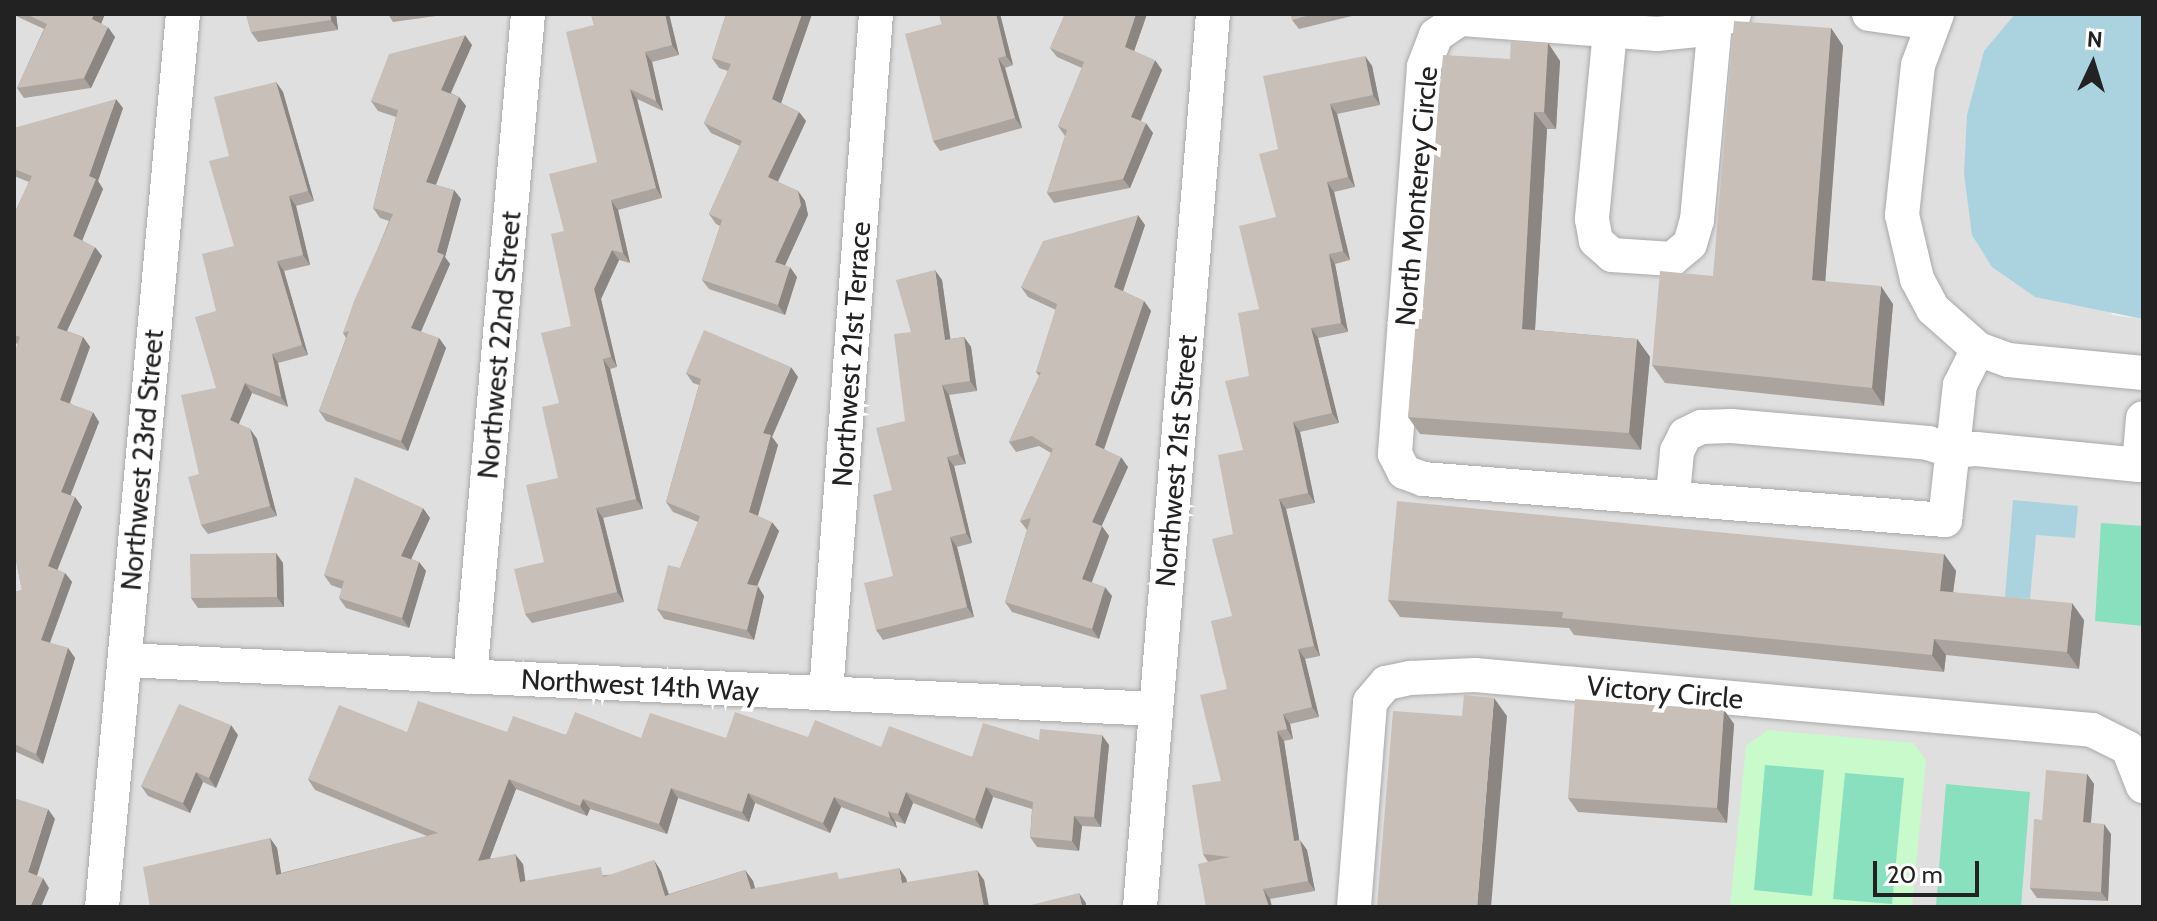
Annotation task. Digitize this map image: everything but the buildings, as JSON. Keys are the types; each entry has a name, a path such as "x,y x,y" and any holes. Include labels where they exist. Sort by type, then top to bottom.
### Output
{"street":[{"name":"Northwest 23rd Street","path":"102,907 183,14"},
{"name":"Northwest 22nd Street","path":"470,677 528,14"},
{"name":"Northwest 21st Terrace","path":"826,693 876,14"},
{"name":"Northwest 21st Street","path":"1140,907 1213,14"},
{"path":"1869,14 1934,18 1911,101 1902,215 1917,279 1933,309 1978,349 2037,366 2143,373"},
{"path":"1610,31 1592,219 1596,241 1612,255 1672,259 1690,244 1697,220 1724,18"},
{"name":"North Monterey Circle","path":"1673,495 1423,479 1404,472 1395,454 1424,67 1436,35 1460,19 1610,31 1684,31 1724,18"},
{"path":"1978,349 1960,385 1953,451 1945,520 1673,495 1677,451 1685,435 1701,427 1928,443 1953,451 1976,449 2139,465 2143,418"},
{"name":"Northwest 14th Way","path":"125,660 1156,709"},
{"name":"Victory Circle","path":"1354,907 1370,702 1386,683 1410,678 1475,675 2092,730 2128,748 2143,786"}],"shaded area":[{"path":"14,14 2015,14 1985,51 2112,315 2143,319 2143,907 14,907"}],"green space":[{"path":"2101,523 2143,526 2143,626 2095,621"},
{"path":"1768,730 1913,743 1926,760 1912,907 1730,907 1746,746"},
{"path":"1765,765 1824,770 1812,896 1754,890"},
{"path":"1845,773 1904,778 1892,904 1833,899"},
{"path":"1946,784 2030,792 2021,907 1936,906"}],"water":[{"path":"2015,14 2143,14 2143,319 2035,297 1992,267 1972,235 1964,174 1967,115 1984,51"},
{"path":"2013,500 2078,506 2075,538 2036,535 2030,599 2005,597"}]}
